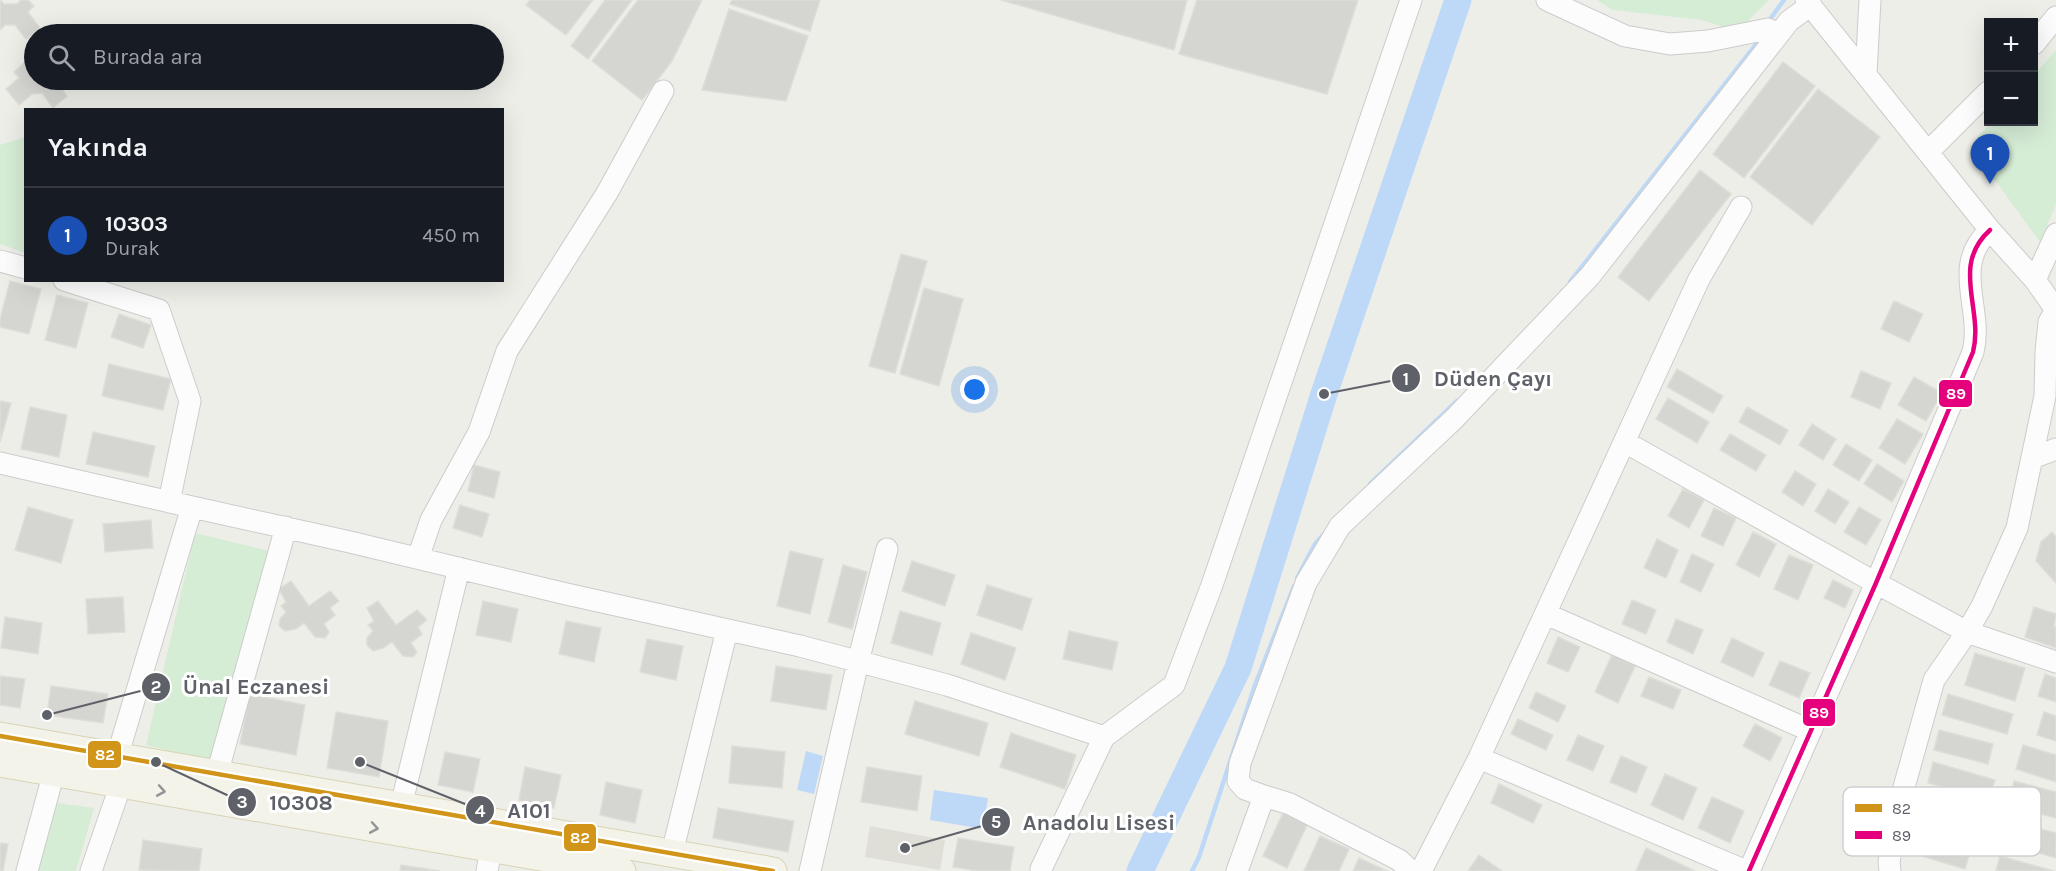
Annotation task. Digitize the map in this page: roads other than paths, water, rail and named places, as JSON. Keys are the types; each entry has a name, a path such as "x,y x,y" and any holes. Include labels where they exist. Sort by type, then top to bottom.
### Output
{"main road":[{"path":"0,736 401,806 492,847 672,853 773,871"},
{"path":"0,763 622,871"}],"street":[{"path":"1041,870 1104,737 1174,685 1220,563 1411,0"},
{"path":"1547,0 1625,36 1670,44 1767,32 1789,21 1808,2 1990,230 2035,280 2056,310 2049,322 2045,396 2017,528 1982,606 1934,680 1904,787"},
{"path":"1866,74 1870,0"},
{"path":"2038,39 2056,17"},
{"path":"1411,871 1399,860 1290,804 1245,789 1238,780 1240,763 1306,583 1340,526 1454,419 1590,276 1767,32"},
{"path":"418,558 431,520 479,432 507,351 607,193 663,91"},
{"path":"1928,152 1984,97"},
{"path":"1421,871 1479,758 1699,279 1741,207"},
{"path":"1479,758 1748,871 1876,583 1973,352 1975,328 1969,267 1975,248 1990,230"},
{"path":"2035,280 2056,234"},
{"path":"0,261 24,267"},
{"path":"70,282 159,310 190,401 169,502"},
{"path":"1624,442 1967,632 2056,662"},
{"path":"2032,458 2056,449"},
{"path":"0,463 286,527 858,662 947,685 1104,737"},
{"path":"117,757 192,507"},
{"path":"217,774 286,527"},
{"path":"810,871 858,662 887,549"},
{"path":"401,806 459,568"},
{"path":"1546,614 1811,732"},
{"path":"672,853 727,630"},
{"path":"27,871 54,772"},
{"path":"91,871 121,784"},
{"path":"1236,871 1264,796"},
{"path":"1890,856 1890,871"}],"water":[{"path":"806,751 823,756 814,794 797,790"},
{"path":"934,790 988,798 983,829 930,820"}],"waterway":[{"path":"1140,871 1238,668 1324,394 1458,0"},
{"path":"1768,22 1784,0"},
{"path":"1570,282 1761,38"},
{"path":"1370,484 1457,401"},
{"path":"1297,578 1315,544 1324,534"},
{"path":"1192,871 1199,857 1255,685 1294,586"}],"place":[{"name":"10303","path":"1990,184"},
{"name":"Düden Çayı","path":"1324,394"},
{"name":"Ünal Eczanesi","path":"47,715"},
{"name":"10308","path":"156,762"},
{"name":"A101","path":"360,762"},
{"name":"Anadolu Lisesi","path":"905,848"}]}
